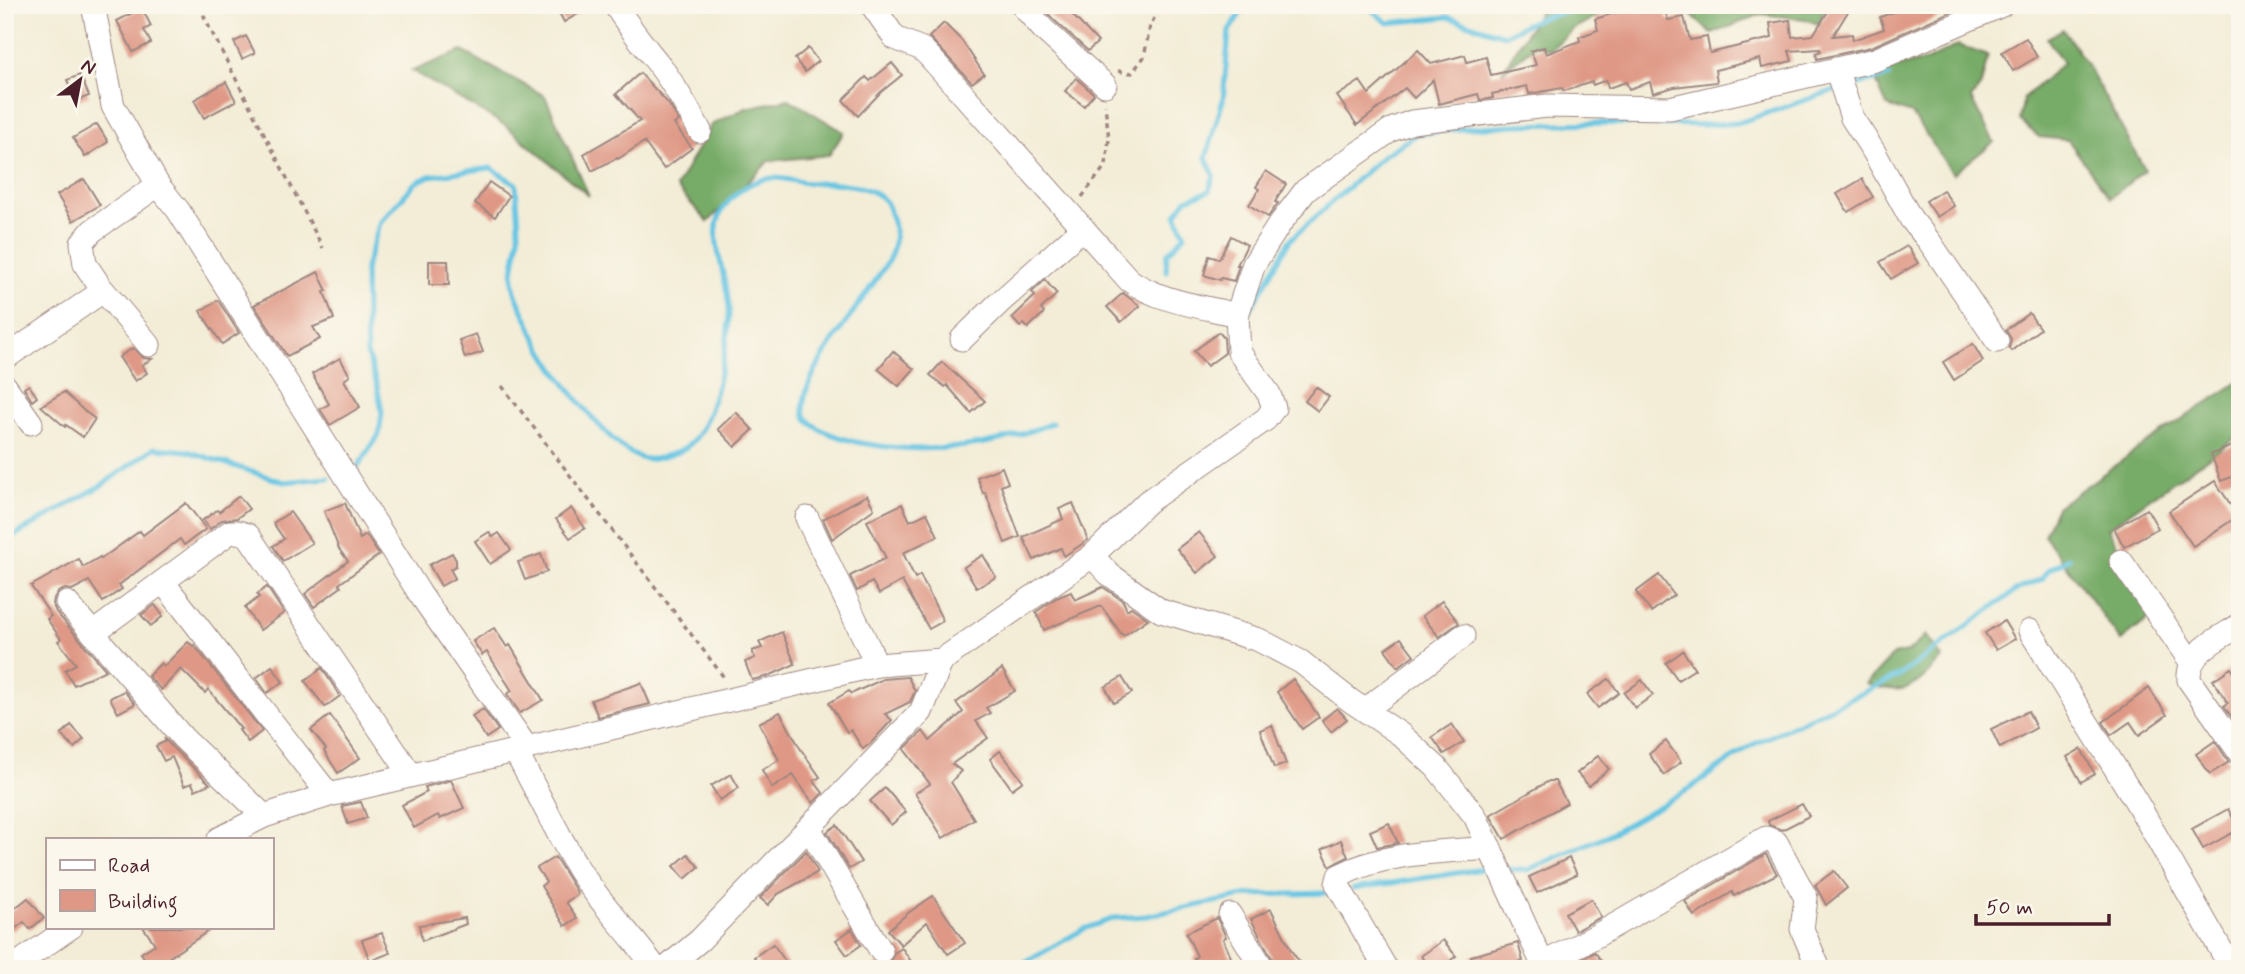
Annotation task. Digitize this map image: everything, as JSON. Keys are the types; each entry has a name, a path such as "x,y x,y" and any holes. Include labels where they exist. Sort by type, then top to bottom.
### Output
{"street":[{"path":"93,5 113,106 158,185 178,210 521,749 579,870 656,969"},
{"path":"615,5 631,31 677,90 701,131"},
{"path":"872,5 895,38 922,49 1129,280 1143,290 1161,297 1237,315"},
{"path":"1022,5 1105,85"},
{"path":"221,838 264,816 329,794 877,665 942,660 1092,556 1147,502 1266,419 1274,408 1269,394 1239,352 1237,315 1254,264 1306,190 1391,130 1412,122 1547,106 1670,108 1875,61 2003,5"},
{"path":"1837,71 1852,118 1911,219 1997,341"},
{"path":"149,345 85,264 82,243 92,231 158,185"},
{"path":"962,339 1079,223"},
{"path":"5,358 103,290"},
{"path":"5,386 31,423"},
{"path":"807,517 877,665"},
{"path":"93,633 230,533 248,535 411,775"},
{"path":"1092,556 1109,574 1161,611 1259,640 1301,662 1400,734 1436,767 1475,816 1543,966 1766,838 1776,842 1806,898 1802,929 1819,969"},
{"path":"2121,561 2191,662"},
{"path":"163,582 329,794"},
{"path":"67,603 183,738 264,816"},
{"path":"2240,625 2196,654 2191,662 2189,680 2240,753"},
{"path":"2030,631 2137,803 2232,969"},
{"path":"1365,710 1463,636"},
{"path":"665,969 700,940 920,712 942,660"},
{"path":"809,828 881,951"},
{"path":"1386,969 1337,884 1339,876 1353,869 1418,853 1490,848"},
{"path":"1230,915 1263,969"},
{"path":"9,969 70,928"}],"path":[{"path":"201,5 205,19 323,248"},
{"path":"1079,223 1076,205 1106,164 1109,139 1105,85 1118,71 1132,74 1144,57 1150,26 1161,5"},
{"path":"502,386 740,698"}],"green space":[{"path":"1556,5 1617,5 1573,29 1550,50 1537,44 1502,72 1542,8"},
{"path":"1680,5 1827,5 1818,24 1804,19 1761,14 1712,34"},
{"path":"2063,29 2086,63 2145,170 2110,198 2068,140 2039,137 2019,120 2024,98 2063,63 2047,38"},
{"path":"1958,45 1988,56 1981,85 1971,99 1994,142 1953,174 1912,114 1887,106 1872,72 1928,60"},
{"path":"462,51 545,96 589,196 506,126 412,71"},
{"path":"789,99 844,132 829,155 769,161 708,222 676,187 711,125 746,108"},
{"path":"2240,381 2240,435 2108,528 2133,577 2156,613 2121,641 2044,535 2057,507 2152,439"},
{"path":"1926,635 1942,658 1917,683 1901,689 1866,684 1893,655 1908,652"}],"building":[{"path":"555,5 593,5 564,22"},
{"path":"1046,5 1063,5 1098,42 1088,51 1043,8"},
{"path":"1641,5 1663,5 1668,20 1684,17 1690,40 1707,37 1710,53 1772,38 1770,23 1790,20 1792,37 1813,35 1832,5 1852,5 1833,36 1852,34 1853,40 1884,29 1880,17 1913,5 1966,5 1871,47 1817,59 1816,53 1821,51 1820,49 1789,51 1792,61 1762,68 1760,59 1715,70 1717,82 1674,87 1653,93 1650,82 1629,89 1626,82 1608,88 1606,80 1564,91 1562,88 1529,94 1527,86 1492,94 1493,98 1480,100 1478,94 1439,104 1433,80 1414,98 1405,88 1357,125 1337,96 1360,81 1369,94 1418,50 1431,64 1465,55 1467,62 1486,57 1491,75 1536,65 1531,51 1544,47 1546,54 1580,41 1579,37 1598,30 1595,19"},
{"path":"142,8 151,26 144,30 151,43 133,52 117,21"},
{"path":"944,23 962,41 984,74 972,83 929,37"},
{"path":"246,36 255,53 242,59 234,42"},
{"path":"2026,38 2037,57 2013,71 2002,52"},
{"path":"808,48 818,61 805,72 795,59"},
{"path":"892,63 902,75 858,116 843,100 866,77 870,81"},
{"path":"640,73 668,103 679,121 674,124 692,148 664,169 644,142 618,159 592,171 584,154 640,121 616,94"},
{"path":"80,75 89,96 76,101 67,80"},
{"path":"1076,78 1094,94 1084,106 1065,91"},
{"path":"226,82 236,101 204,118 194,100"},
{"path":"97,124 108,142 85,157 73,138"},
{"path":"1266,171 1286,184 1268,217 1249,205"},
{"path":"84,179 100,205 73,221 57,195"},
{"path":"1862,179 1873,197 1848,212 1837,194"},
{"path":"489,182 509,196 495,217 475,203"},
{"path":"1943,190 1954,206 1937,217 1926,201"},
{"path":"1231,236 1247,245 1237,265 1234,281 1204,275 1209,256 1219,259"},
{"path":"1907,246 1918,263 1891,279 1880,262"},
{"path":"429,261 448,261 449,285 429,285"},
{"path":"318,272 327,291 324,292 334,319 313,327 320,339 287,356 254,305"},
{"path":"1045,280 1057,294 1041,309 1044,313 1028,328 1024,324 1020,327 1012,318 1035,296 1032,292"},
{"path":"1123,293 1140,306 1121,322 1107,307"},
{"path":"218,300 239,333 222,344 200,311"},
{"path":"2029,313 2040,329 2011,351 2011,339 2006,330"},
{"path":"1219,332 1224,338 1225,353 1207,366 1194,351"},
{"path":"476,334 483,352 465,358 459,340"},
{"path":"1973,344 1983,361 1954,380 1943,362"},
{"path":"133,348 144,358 152,359 142,365 147,373 135,381 119,357"},
{"path":"893,351 914,369 899,386 878,369"},
{"path":"340,358 350,376 344,380 360,407 330,425 320,409 329,404 312,374"},
{"path":"942,362 985,401 971,413 947,385 945,387 930,375"},
{"path":"29,385 37,397 32,401 24,388"},
{"path":"1316,387 1329,397 1318,411 1305,401"},
{"path":"64,392 95,419 83,437 66,425 65,427 41,406"},
{"path":"736,412 753,430 735,447 718,429"},
{"path":"2240,443 2240,474 2221,481 2211,454"},
{"path":"1002,467 1008,483 1001,486 1020,537 1005,543 977,477"},
{"path":"2215,481 2238,516 2193,546 2169,511"},
{"path":"867,495 874,509 832,539 823,519"},
{"path":"239,496 249,509 237,518 222,520 210,529 203,520 217,510 219,512"},
{"path":"186,503 206,529 184,545 180,539 119,585 122,589 103,602 89,581 72,590 58,592 54,598 56,612 106,670 74,685 65,670 76,664 58,641 61,639 47,619 51,616 31,586 79,559 83,567 100,557 101,559 140,531 143,535"},
{"path":"345,503 360,539 366,535 379,555 339,584 341,587 314,607 305,594 348,561 339,549 324,511"},
{"path":"1073,503 1088,540 1064,556 1061,548 1034,560 1023,537 1063,519 1059,509"},
{"path":"902,504 910,521 927,513 938,536 903,553 915,578 920,575 943,621 929,629 902,581 879,594 872,582 857,591 850,576 886,558 867,521"},
{"path":"571,508 585,528 570,538 556,519"},
{"path":"2147,509 2158,528 2124,547 2114,528"},
{"path":"290,512 312,543 283,561 273,546 284,539 273,523"},
{"path":"489,532 493,537 499,533 511,550 490,564 475,541"},
{"path":"1199,532 1218,556 1197,573 1177,549"},
{"path":"452,553 456,566 450,569 455,578 441,586 429,565"},
{"path":"541,554 547,572 525,580 518,562"},
{"path":"983,555 996,577 977,588 964,567"},
{"path":"1659,575 1674,595 1651,612 1636,592"},
{"path":"267,587 284,613 260,630 245,608"},
{"path":"1103,587 1123,601 1127,610 1131,607 1148,619 1123,636 1101,606 1044,630 1036,612 1056,598 1071,592 1075,600"},
{"path":"1442,601 1459,623 1439,637 1422,616"},
{"path":"155,605 163,616 151,626 141,615"},
{"path":"2004,621 2015,639 1996,650 1985,633"},
{"path":"494,628 507,647 510,645 543,700 520,713 507,694 512,691 487,652 482,655 473,641"},
{"path":"782,632 795,664 769,676 752,680 745,662 755,658 752,651 762,648 759,642"},
{"path":"1401,638 1414,655 1398,667 1385,649"},
{"path":"188,642 194,645 262,731 248,742 239,730 241,729 208,689 205,693 181,669 161,690 148,676 161,663 164,666"},
{"path":"1683,651 1695,669 1678,680 1666,663"},
{"path":"272,666 283,682 267,693 256,678"},
{"path":"322,668 340,696 325,707 305,681"},
{"path":"2231,668 2240,681 2240,728 2224,706 2228,703 2213,680"},
{"path":"1002,669 1015,691 986,708 990,713 976,721 988,738 952,764 961,771 951,782 974,819 943,838 915,793 930,784 904,749 923,731 930,741 963,712 956,703"},
{"path":"908,677 915,691 910,702 885,714 892,720 863,749 851,730 847,732 829,703 849,691 851,694 883,679"},
{"path":"1122,677 1132,693 1114,703 1105,687"},
{"path":"1293,679 1319,717 1302,729 1277,692"},
{"path":"1609,679 1619,693 1598,708 1587,694"},
{"path":"1642,680 1653,695 1635,708 1624,693"},
{"path":"641,683 650,704 598,717 591,700"},
{"path":"2149,688 2167,715 2139,735 2130,722 2111,735 2103,722"},
{"path":"124,691 135,704 118,713 110,698"},
{"path":"1337,708 1347,719 1331,732 1322,720"},
{"path":"483,709 498,730 486,738 472,716"},
{"path":"2028,711 2036,728 2000,748 1991,729"},
{"path":"780,712 820,777 814,781 823,793 813,803 793,775 772,788 762,770 779,760 759,723"},
{"path":"330,715 360,758 338,773 324,751 326,749 311,730"},
{"path":"1452,724 1464,742 1444,754 1432,737"},
{"path":"71,725 84,739 74,748 61,735"},
{"path":"1272,725 1286,764 1274,768 1260,730"},
{"path":"164,738 210,784 195,790 192,783 184,786 172,757 164,761 156,746 166,741"},
{"path":"1666,741 1681,762 1664,775 1649,754"},
{"path":"2215,741 2229,762 2210,774 2196,754"},
{"path":"2081,749 2095,774 2081,782 2067,757"},
{"path":"1000,751 1023,781 1012,789 990,759"},
{"path":"1598,756 1609,769 1589,786 1577,773"},
{"path":"731,774 739,788 720,800 711,786"},
{"path":"451,780 464,808 440,819 438,815 414,828 402,805 427,792 425,787"},
{"path":"1549,781 1555,781 1567,803 1504,839 1490,815"},
{"path":"885,788 906,812 891,825 870,801"},
{"path":"361,802 367,818 348,824 342,806"},
{"path":"1802,804 1809,816 1782,830 1769,825 1768,821"},
{"path":"2228,809 2239,829 2203,849 2192,829"},
{"path":"1389,823 1398,843 1377,847 1370,831"},
{"path":"837,825 861,862 849,869 827,832"},
{"path":"1341,840 1348,857 1330,866 1322,849"},
{"path":"806,851 818,872 778,894 768,905 760,898"},
{"path":"688,854 699,867 685,879 674,866"},
{"path":"1766,854 1777,874 1734,896 1732,892 1694,916 1685,901"},
{"path":"555,857 578,894 566,902 577,918 565,926 541,886 546,882 537,868"},
{"path":"1569,858 1577,874 1537,893 1529,877"},
{"path":"1834,871 1847,888 1826,905 1815,885"},
{"path":"933,896 965,943 948,954 927,922 901,945 888,930"},
{"path":"28,898 44,918 30,929 24,922 12,931 5,923 5,916"},
{"path":"1591,899 1601,917 1575,931 1565,913"},
{"path":"1271,909 1291,950 1304,969 1278,969 1262,940 1251,919"},
{"path":"465,918 466,924 422,941 419,925"},
{"path":"1217,918 1233,962 1217,969 1199,969 1194,958 1197,956 1186,933"},
{"path":"144,928 213,928 152,969 141,953 155,944"},
{"path":"852,929 861,945 847,955 836,940"},
{"path":"382,933 390,953 370,961 362,940"},
{"path":"1443,940 1456,956 1440,969 1430,969 1421,956"},
{"path":"1518,943 1523,961 1493,969 1475,969 1471,956"},
{"path":"773,944 791,969 762,969 754,957"},
{"path":"902,948 916,969 872,969 878,964 889,963 894,953"},
{"path":"1595,952 1607,969 1563,969"}],"waterway":[{"path":"1166,271 1167,254 1185,235 1176,214 1187,199 1209,191 1214,175 1206,158 1223,100 1229,31 1246,5"},
{"path":"1365,5 1388,23 1448,17 1504,35 1537,19 1593,5"},
{"path":"1848,87 1889,76"},
{"path":"1249,312 1290,240 1384,155 1417,134 1514,125 1738,123 1838,89"},
{"path":"358,466 379,435 382,412 367,354 365,269 380,223 415,183 429,176 491,168 516,184 519,236 513,282 517,299 539,344 562,380 592,417 621,446 638,457 653,459 677,452 690,444 701,430 719,379 728,324 728,299 718,253 718,220 726,205 739,192 755,182 772,178 840,184 869,190 885,201 894,229 890,257 834,339 808,387 804,406 808,420 827,432 853,441 914,449 985,443 1052,423"},
{"path":"5,541 102,485 154,448 187,451 284,482 329,478"},
{"path":"1505,869 1527,870 1608,835 1686,791 1750,746 1900,675 2018,589 2042,579 2048,570 2069,558"},
{"path":"1353,889 1483,869"},
{"path":"1013,969 1084,929 1115,918 1146,916 1249,895 1326,893"}]}
